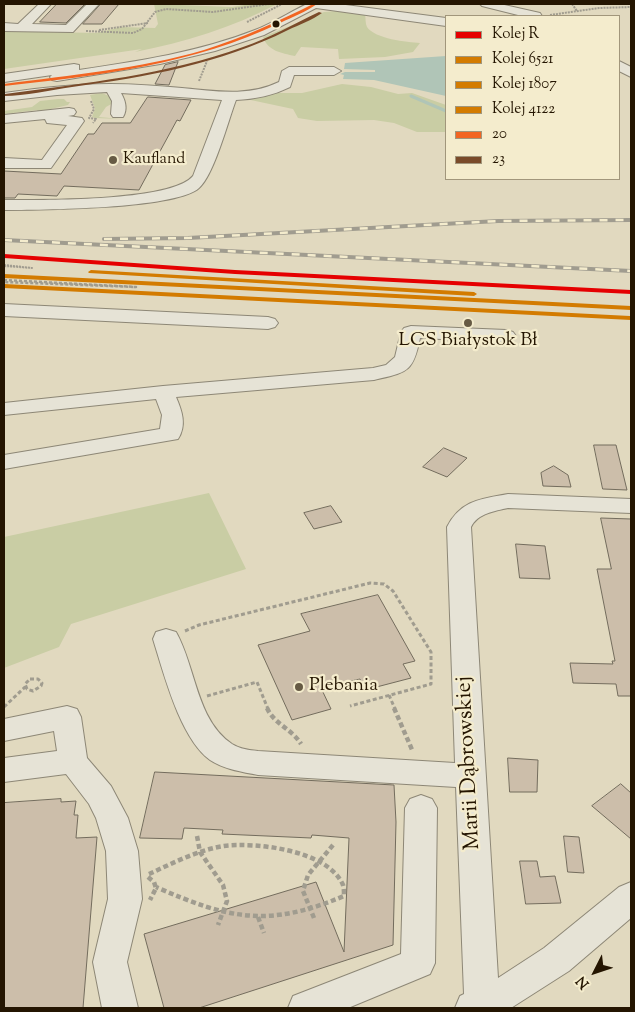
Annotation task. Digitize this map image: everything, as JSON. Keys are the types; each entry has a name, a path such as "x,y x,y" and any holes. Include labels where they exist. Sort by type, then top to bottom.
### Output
{"street":[{"path":"22,27 46,4"},
{"path":"4,27 69,29 93,4"},
{"path":"4,85 182,50 241,31 297,4"},
{"path":"4,78 142,64 195,52 252,34 285,20 314,4 445,22"},
{"path":"486,4 530,15"},
{"path":"272,17 277,20 285,20"},
{"path":"620,66 631,73"},
{"path":"4,97 71,88 112,88 230,97 256,95 276,90 286,84 288,71 334,71"},
{"path":"4,119 49,115 70,109 78,103 62,73"},
{"path":"112,88 119,101 118,114"},
{"path":"4,205 88,202 159,196 192,186 200,177 230,97"},
{"path":"4,162 46,165 77,121 49,115"},
{"path":"4,310 268,323"},
{"path":"4,409 163,392 380,373 398,367 405,360 411,332 506,336"},
{"path":"4,462 170,434 173,415 163,392"},
{"name":"Marii Dąbrowskiej","path":"477,1006 471,776 459,537 462,522 473,511 483,506 508,501 631,506"},
{"path":"166,639 201,731 221,752 239,760 311,767 471,776"},
{"path":"4,730 67,717 73,762 100,795 112,818 122,850 125,899 110,962 120,1008"},
{"path":"4,770 42,764 73,762"},
{"path":"306,1008 418,964 421,808"},
{"path":"477,1006 526,982 569,951 631,897"}],"path":[{"path":"148,23 94,31 133,33 142,29 148,23 155,12 166,9 213,12 269,4"},
{"path":"241,24 282,4"},
{"path":"572,4 577,11"},
{"path":"543,15 631,7"},
{"path":"195,94 207,60"},
{"path":"4,266 32,268 4,266"},
{"path":"4,281 136,287 4,281"},
{"path":"166,639 199,625 370,583 384,584 392,592 431,652 431,684 350,706"},
{"path":"189,701 257,682 271,717 297,737 311,767"},
{"path":"4,707 25,687"},
{"path":"389,695 410,745"},
{"path":"197,836 200,852 223,885 227,901 218,925"},
{"path":"145,876 200,852 225,845 253,846 285,851 326,865 344,885 344,896 310,910 290,915 258,918 205,908 156,886"},
{"path":"314,918 303,891 308,875 333,845"},
{"path":"258,918 264,933"}],"green space":[{"path":"154,4 232,7 251,4 277,4 225,27 190,39 154,48 4,69 4,31 96,33 121,27 155,28 158,24"},
{"path":"337,11 365,15 367,27 384,37 420,43 413,52 385,57 339,59 338,49 301,47 295,56 280,52 268,45 263,37 324,12"},
{"path":"342,84 371,87 398,94 412,93 445,105 445,132 417,132 394,123 374,120 317,121 298,118 293,109 246,99 246,96 252,93 302,93"},
{"path":"102,93 109,96 113,103 106,107 99,117 121,119 92,117 95,108 90,95"},
{"path":"58,99 70,102 68,105 38,112 37,110 4,114 4,111 32,107 40,101"},
{"path":"209,493 246,569 71,624 59,647 4,668 4,537"}],"shaded area":[{"path":"445,56 445,96 374,80 343,79 344,75 340,74 345,72 375,72 375,70 344,69 345,63"}],"building":[{"path":"57,4 85,4 66,23 40,22"},
{"path":"101,4 119,4 102,24 83,24"},
{"path":"178,62 169,85 155,84 165,65"},
{"name":"Kaufland","path":"148,97 191,100 180,121 177,120 139,190 64,186 57,196 18,194 15,198 4,198 4,171 61,174 88,134 94,134 102,123 130,123"},
{"path":"594,445 616,445 627,490 603,489"},
{"path":"444,448 467,458 447,477 423,467"},
{"path":"554,466 568,475 571,487 543,486 541,473"},
{"path":"331,506 342,522 314,529 304,513"},
{"path":"601,518 631,519 631,696 618,696 616,684 573,683 570,663 613,664 612,661 615,661 597,569 611,569"},
{"path":"516,544 545,546 550,579 520,578"},
{"path":"378,595 415,661 403,664 411,678 365,690 360,679 321,688 331,709 292,720 258,645 310,631 301,614"},
{"path":"508,758 538,760 537,792 510,792"},
{"path":"155,772 394,785 396,822 393,945 199,1008 164,1008 144,934 316,882 344,952 349,838 312,835 311,838 222,834 223,830 184,828 182,839 140,838"},
{"path":"621,784 631,793 631,839 592,806"},
{"path":"61,799 61,802 76,801 74,815 78,815 76,838 97,837 83,1008 4,1008 4,803"},
{"path":"564,836 579,837 584,873 568,872"},
{"path":"520,861 537,861 540,877 555,876 561,903 526,904"}],"waterway":[{"path":"411,96 445,111"}],"railway":[{"path":"104,239 188,238 498,221 631,220"},
{"path":"4,240 631,271"}],"rail line":[{"name":"R","path":"4,256 235,272 631,292"},
{"name":"4122","path":"91,272 474,294"},
{"name":"6521","path":"4,276 631,308"},
{"name":"1807","path":"4,286 630,318"}],"transit line":[{"name":"20","path":"4,85 119,69 204,51 253,34 315,4"},
{"name":"23","path":"5,95 120,79 205,61 256,44 320,13"}],"place":[{"name":"Kaufland","path":"113,160"},
{"name":"LCS Białystok Bł","path":"468,323"},
{"name":"Plebania","path":"299,687"}]}
